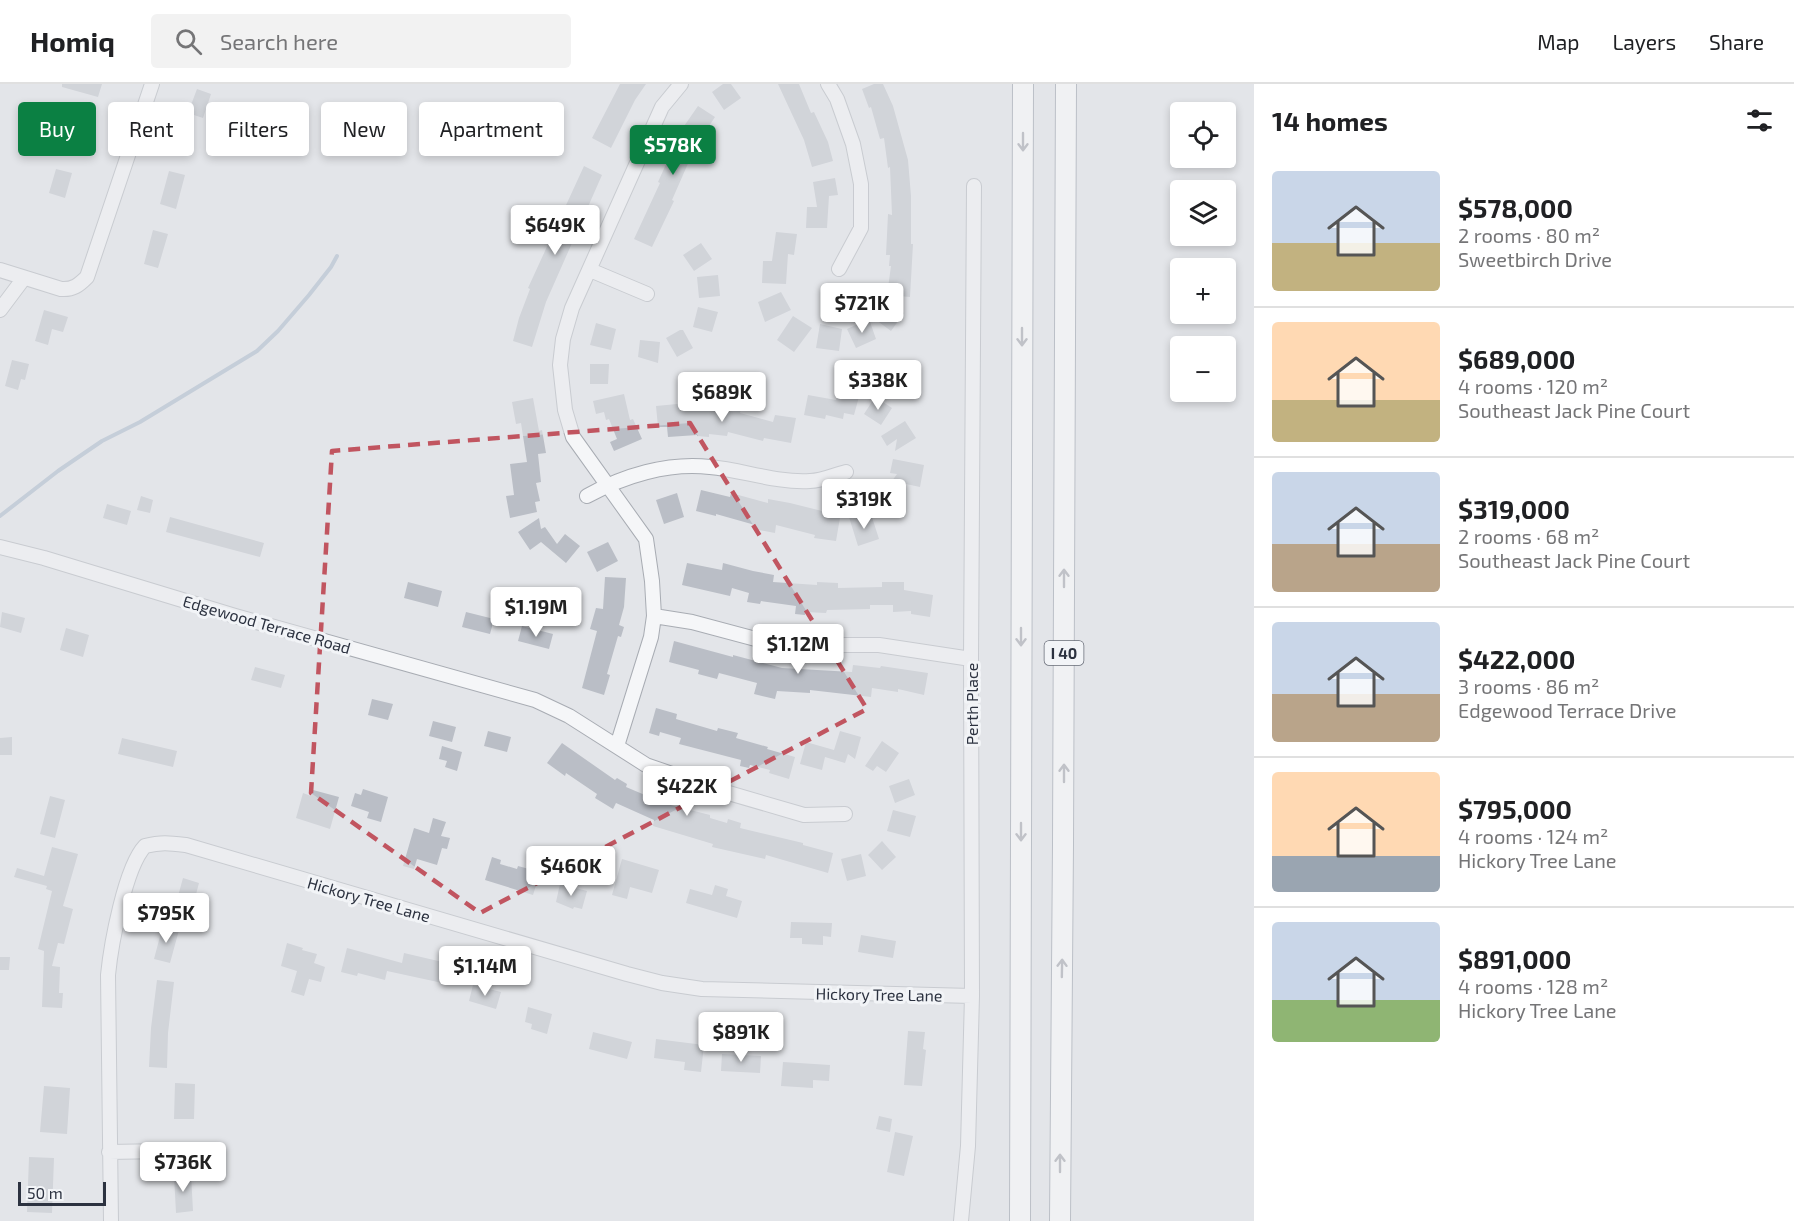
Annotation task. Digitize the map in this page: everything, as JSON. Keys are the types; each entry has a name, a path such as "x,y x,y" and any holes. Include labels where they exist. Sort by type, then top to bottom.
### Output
{"highway":[{"name":"I 40","path":"1020,1221 1023,84"},
{"name":"I 40","path":"1060,1221 1064,824 1065,84"}],"street":[{"path":"0,270 67,290 79,286 87,277 152,84"},
{"path":"617,746 651,637 654,616 646,539 573,437 565,410 560,365 563,339 572,308 662,107 681,84"},
{"path":"828,84 837,99 853,144 861,184 861,228 839,269"},
{"name":"Perth Place","path":"961,1221 968,1146 972,996 971,659 974,186"},
{"path":"590,270 647,294"},
{"path":"0,310 24,278"},
{"path":"587,496 632,475 681,467 709,467 811,482 846,472"},
{"name":"Edgewood Terrace Road","path":"0,547 535,700 569,716 646,765 715,789 804,815 845,814"},
{"path":"654,616 692,622 778,645 796,647 879,645 971,659"},
{"name":"Hickory Tree Lane","path":"111,1221 108,975 121,904 135,860 145,846 165,842 186,846 662,983 702,990 972,996"},
{"path":"109,1152 217,1150"}],"highlighted area":[{"path":"690,423 867,709 480,913 311,793 332,451"}],"building":[{"path":"62,84 102,84 98,97 62,87"},
{"path":"620,84 646,84 635,100 611,148 592,138"},
{"path":"723,84 731,84 741,98 724,110 712,92"},
{"path":"778,84 799,84 811,113 814,112 828,142 833,161 812,167 804,140"},
{"path":"874,84 883,84 893,106 908,160 911,244 913,244 910,297 887,295 891,266 889,266 890,255 886,255 888,214 892,215 890,167 888,168 884,138 880,139 871,107 869,108 862,89"},
{"path":"197,89 211,94 208,102 206,102 203,118 194,115 194,102 192,102"},
{"path":"698,106 715,117 703,135 701,134 672,200 674,201 652,247 634,239 682,129"},
{"path":"584,166 602,175 546,302 532,347 513,341 530,289 528,288"},
{"path":"56,169 72,173 65,198 49,193"},
{"path":"169,171 185,175 176,209 160,204"},
{"path":"835,178 838,195 829,196 827,228 806,228 807,207 817,207 813,182"},
{"path":"153,230 168,234 158,268 144,264"},
{"path":"776,232 797,234 794,255 788,254 786,284 762,283 763,261 772,261"},
{"path":"701,243 712,259 694,271 683,255"},
{"path":"718,275 720,296 699,298 697,277"},
{"path":"781,292 791,310 765,322 758,302"},
{"path":"886,300 904,313 891,331 872,317"},
{"path":"698,307 718,312 712,332 693,327"},
{"path":"44,310 68,317 63,332 52,329 48,345 35,341"},
{"path":"793,316 812,328 794,352 777,340"},
{"path":"869,319 876,339 856,348 847,329"},
{"path":"596,323 616,329 611,350 590,345"},
{"path":"820,324 842,329 839,351 816,348"},
{"path":"683,330 693,348 677,357 666,338"},
{"path":"640,340 660,342 658,363 638,357"},
{"path":"12,360 29,364 25,380 21,379 18,390 5,386"},
{"path":"590,364 609,364 608,384 590,384"},
{"path":"840,387 860,393 854,415 844,413 843,419 826,415 825,419 804,415 808,395 836,400"},
{"path":"624,394 630,420 633,419 642,439 614,451 610,442 617,439 609,419 606,420 604,412 596,414 593,401"},
{"path":"875,397 892,408 881,425 864,414"},
{"path":"533,398 546,453 538,454 541,482 536,483 540,501 535,502 537,512 510,518 506,496 514,495 510,464 527,462 521,423 516,424 512,402"},
{"path":"677,404 741,409 740,413 773,422 775,415 796,418 791,443 764,438 763,441 728,432 727,436 709,434 709,437 697,435 668,437 667,427 658,427 656,406"},
{"path":"905,421 916,438 895,451 897,439 887,446 881,436"},
{"path":"893,459 924,465 920,487 892,481 897,474 890,473"},
{"path":"888,488 906,499 894,518 876,507"},
{"path":"701,490 730,497 731,493 768,503 768,499 826,512 826,509 841,512 836,541 814,538 815,535 776,525 775,533 754,529 755,525 696,511"},
{"path":"677,493 684,517 664,524 656,500"},
{"path":"141,496 153,500 150,513 137,510"},
{"path":"107,504 131,511 127,525 103,518"},
{"path":"860,513 863,528 871,514 879,539 858,546 849,517"},
{"path":"170,517 264,543 260,557 166,532"},
{"path":"539,518 541,529 545,527 557,544 565,534 580,546 566,563 541,542 530,550 518,532"},
{"path":"608,542 618,561 597,572 587,552"},
{"path":"687,563 722,570 723,563 774,575 773,582 817,585 817,582 838,583 838,588 882,587 882,582 904,582 904,590 933,595 930,617 911,614 911,611 893,612 893,605 870,605 870,609 827,610 826,613 795,614 796,606 761,601 760,604 747,602 749,593 732,588 730,596 682,585"},
{"path":"605,577 626,578 624,607 619,625 624,627 621,637 618,636 607,674 610,675 604,695 582,688 597,631 590,629 596,608 603,609"},
{"path":"408,582 442,591 438,607 404,598"},
{"path":"2,612 25,618 21,633 0,627"},
{"path":"466,612 494,619 490,634 462,627"},
{"path":"522,626 553,634 549,649 518,641"},
{"path":"66,628 89,635 83,657 60,650"},
{"path":"674,641 782,668 852,672 853,665 880,668 881,666 928,673 924,695 898,689 898,692 872,688 871,697 810,690 810,693 777,691 775,699 754,694 757,683 719,673 717,679 698,674 699,670 669,662"},
{"path":"255,667 285,675 281,688 251,680"},
{"path":"372,699 393,704 388,720 368,715"},
{"path":"656,708 677,714 676,719 717,731 718,728 738,733 736,738 795,757 789,779 769,773 770,770 750,765 749,768 740,766 741,760 679,744 681,738 660,732 659,736 649,733"},
{"path":"433,721 456,727 452,742 429,736"},
{"path":"488,731 511,737 507,752 484,746"},
{"path":"840,731 861,737 855,759 848,754 845,763 825,757 822,770 800,764 806,742 834,750"},
{"path":"12,737 12,755 0,755 0,738"},
{"path":"122,738 177,751 173,767 118,754"},
{"path":"882,741 899,753 886,772 877,766 873,771 865,766"},
{"path":"562,743 615,780 617,778 627,784 626,787 652,798 651,800 710,815 710,818 727,823 728,819 741,823 740,828 803,843 803,845 833,853 828,873 766,855 765,859 712,847 713,844 653,826 654,820 616,803 613,809 595,798 597,794 547,763"},
{"path":"442,746 462,752 457,771 445,767 447,761 439,759"},
{"path":"909,779 915,795 895,803 889,786"},
{"path":"363,789 388,797 381,822 367,818 369,812 351,806 355,793 361,795"},
{"path":"313,790 339,797 330,829 296,818 303,793 311,796"},
{"path":"50,796 65,800 55,838 40,834"},
{"path":"893,810 916,816 910,837 887,831"},
{"path":"433,818 446,822 441,836 450,838 447,849 442,848 437,865 417,859 414,869 403,866 414,828 429,833"},
{"path":"882,841 896,857 882,870 868,855"},
{"path":"52,847 78,854 63,906 73,909 64,944 58,943 52,966 60,967 59,993 63,993 62,1008 42,1007 44,951 38,949 52,891 46,889 47,886 14,877 17,868 44,876"},
{"path":"861,854 866,876 847,881 841,859"},
{"path":"492,857 501,860 500,864 517,869 518,866 529,869 528,872 539,876 533,895 485,880"},
{"path":"622,859 659,870 652,893 630,887 627,899 612,895"},
{"path":"183,878 199,883 194,902 201,904 199,914 175,907"},
{"path":"560,884 587,891 582,909 574,907 573,909 556,902"},
{"path":"715,885 728,889 726,896 742,901 737,918 686,903 690,889 712,895"},
{"path":"791,922 832,923 831,937 823,936 823,945 802,944 802,938 790,938"},
{"path":"163,925 179,930 170,963 154,959"},
{"path":"861,935 896,941 893,958 858,952"},
{"path":"287,943 317,954 314,963 325,967 321,982 309,979 304,996 291,992 297,971 281,966"},
{"path":"347,948 402,963 404,953 451,964 447,984 387,971 385,980 358,973 357,976 341,972"},
{"path":"0,957 10,957 9,970 0,970"},
{"path":"157,980 174,982 168,1033 167,1068 149,1067"},
{"path":"473,985 501,992 496,1009 469,1001"},
{"path":"528,1007 552,1014 547,1034 531,1029 532,1024 525,1022"},
{"path":"908,1031 925,1032 923,1049 926,1050 922,1086 904,1085"},
{"path":"593,1032 632,1042 627,1059 589,1049"},
{"path":"656,1039 704,1045 701,1072 684,1070 685,1062 654,1058"},
{"path":"722,1054 761,1056 760,1073 721,1071"},
{"path":"783,1062 830,1065 829,1081 813,1080 813,1088 781,1086"},
{"path":"175,1083 195,1084 194,1119 174,1119"},
{"path":"44,1086 70,1088 67,1134 40,1132"},
{"path":"879,1116 892,1119 890,1132 876,1129"},
{"path":"895,1132 913,1136 904,1176 887,1172"},
{"path":"29,1157 54,1158 52,1213 27,1212"},
{"path":"191,1174 193,1211 176,1213 174,1175"}],"waterway":[{"path":"0,516 58,471 102,441 140,422 257,351 309,295 337,256"}]}
